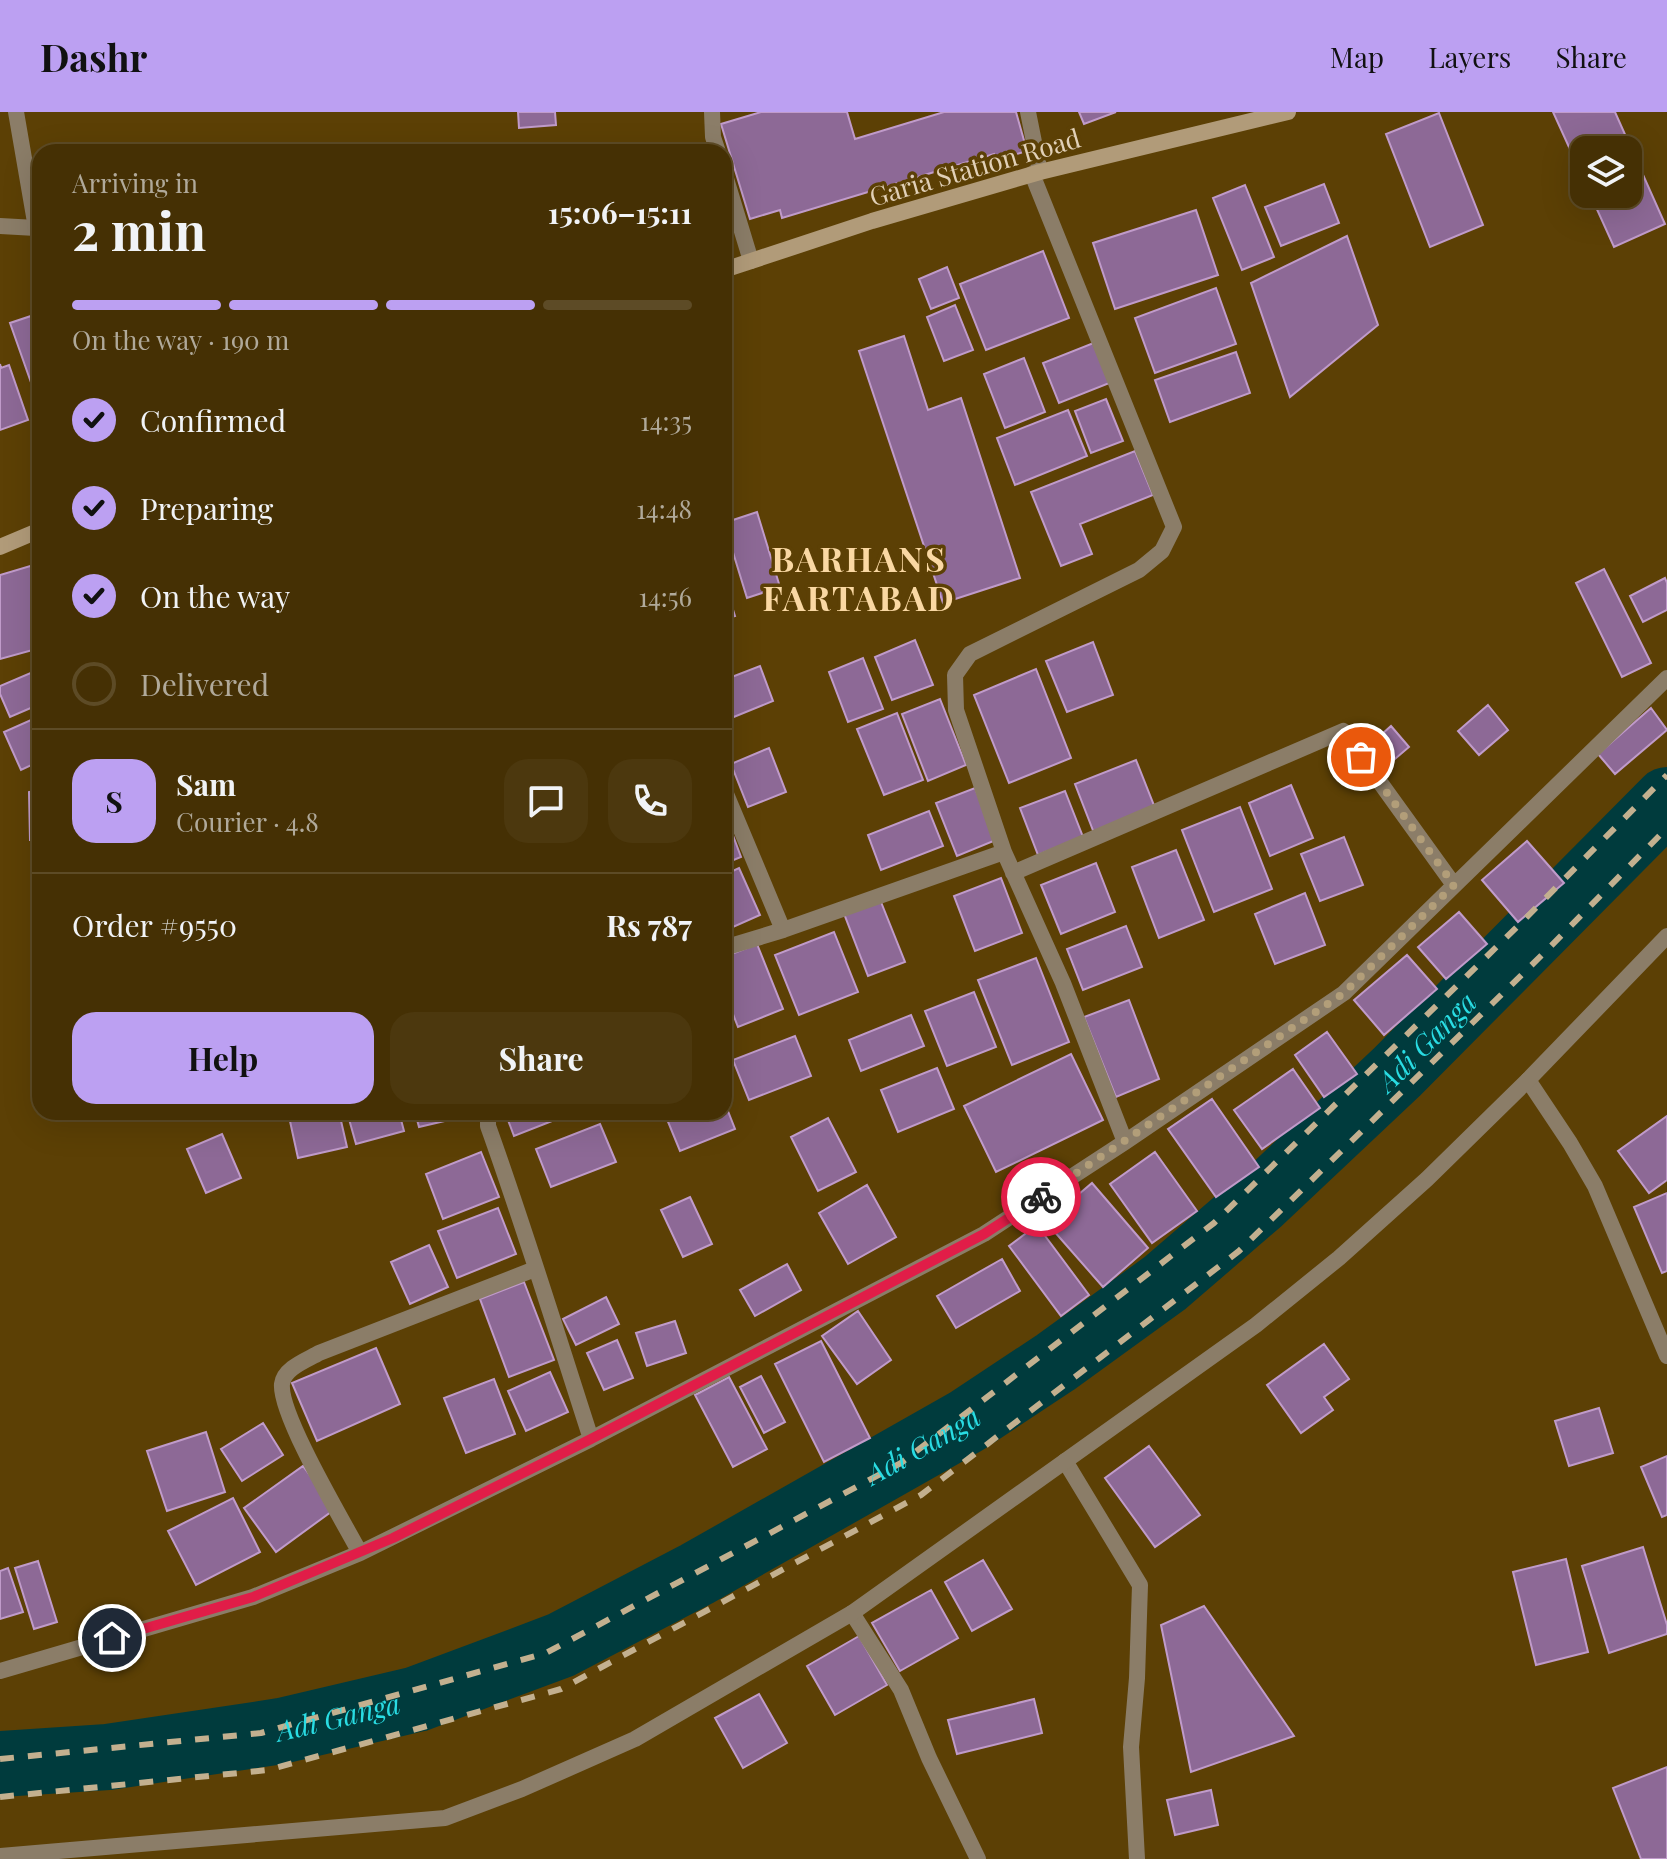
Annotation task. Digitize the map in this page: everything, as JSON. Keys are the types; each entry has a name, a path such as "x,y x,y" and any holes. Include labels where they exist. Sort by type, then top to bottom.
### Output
{"main road":[{"name":"Garia Station Road","path":"732,267 872,221 1036,173 1288,112"},
{"path":"0,547 32,533"}],"street":[{"path":"16,112 32,199"},
{"path":"712,112 715,144"},
{"path":"1028,112 1036,173 1174,527 1162,551 1139,570 970,654 955,675 956,710 1004,852 1063,983 1125,1142"},
{"path":"732,198 751,261"},
{"path":"0,226 32,231"},
{"path":"0,1671 253,1597 360,1553 591,1439 984,1234 1344,993 1667,678"},
{"path":"1013,873 1343,731 1454,885"},
{"path":"732,808 783,930"},
{"path":"732,946 1004,852"},
{"path":"0,1856 445,1818 522,1789 635,1739 852,1613 1256,1325 1339,1258 1427,1179 1667,936"},
{"path":"1528,1080 1595,1186 1667,1356"},
{"path":"488,1120 591,1439"},
{"path":"360,1553 287,1412 282,1384 287,1372 319,1353 535,1269"},
{"path":"1065,1461 1140,1585 1131,1747 1137,1859"},
{"path":"852,1613 901,1690 929,1758 978,1859"}],"building":[{"path":"518,112 555,112 556,125 519,128"},
{"path":"761,112 847,112 855,139 944,112 1016,112 1027,151 996,160 994,154 782,218 780,210 750,219 732,160 732,144 727,144 721,124"},
{"path":"1079,112 1116,112 1084,124"},
{"path":"1553,112 1615,112 1626,136 1570,136 1570,149"},
{"path":"1439,113 1483,225 1430,247 1386,134"},
{"path":"1642,172 1665,224 1614,247 1596,208 1642,208"},
{"path":"1324,184 1339,223 1281,246 1265,207"},
{"path":"1245,185 1274,257 1242,270 1213,198"},
{"path":"1196,210 1218,275 1115,309 1093,243"},
{"path":"1347,236 1378,325 1290,397 1251,283"},
{"path":"1043,251 1069,318 986,350 960,284"},
{"path":"947,267 959,298 931,309 919,279"},
{"path":"1216,288 1236,344 1155,373 1135,318"},
{"path":"955,305 973,350 944,361 927,317"},
{"path":"32,316 32,385 10,323"},
{"path":"904,336 928,410 961,398 1020,578 943,603 859,351"},
{"path":"1096,342 1112,382 1059,403 1043,363"},
{"path":"1236,352 1250,393 1170,422 1155,380"},
{"path":"1024,358 1045,412 1005,428 984,374"},
{"path":"0,364 1,368 9,365 28,420 0,430"},
{"path":"1106,399 1123,441 1091,453 1075,411"},
{"path":"1068,410 1087,456 1015,485 997,438"},
{"path":"1135,451 1153,495 1080,524 1092,554 1061,566 1031,492"},
{"path":"757,512 780,587 747,598 732,549 732,520"},
{"path":"32,565 32,650 0,659 0,575"},
{"path":"1604,569 1651,663 1622,677 1576,583"},
{"path":"1665,578 1667,610 1643,622 1630,596"},
{"path":"915,640 933,685 892,700 875,657"},
{"path":"1093,642 1113,695 1067,712 1046,661"},
{"path":"863,658 883,709 848,722 829,672"},
{"path":"760,666 773,701 732,718 732,677"},
{"path":"1036,669 1071,758 1009,783 974,695"},
{"path":"32,672 32,707 10,717 0,694 0,686"},
{"path":"940,699 966,765 928,781 902,714"},
{"path":"1488,705 1508,730 1479,755 1458,731"},
{"path":"1651,708 1667,730 1615,774 1598,754"},
{"path":"897,713 923,780 884,795 857,729"},
{"path":"32,720 32,765 21,770 4,732"},
{"path":"1391,726 1409,747 1382,770 1364,750"},
{"path":"769,748 786,792 748,807 732,764"},
{"path":"1136,760 1155,808 1094,833 1075,784"},
{"path":"1291,785 1313,838 1270,856 1249,803"},
{"path":"975,788 996,840 957,856 936,803"},
{"path":"32,791 32,840 30,840 29,792"},
{"path":"1065,791 1083,837 1038,855 1020,808"},
{"path":"1240,807 1272,889 1214,912 1182,830"},
{"path":"929,811 943,846 881,870 868,835"},
{"path":"732,833 741,857 732,861"},
{"path":"1344,837 1363,885 1320,901 1301,854"},
{"path":"1527,841 1564,883 1518,922 1482,880"},
{"path":"1176,850 1204,920 1159,938 1132,867"},
{"path":"1096,863 1115,912 1061,934 1041,885"},
{"path":"739,868 760,915 732,927 732,871"},
{"path":"1001,878 1022,933 975,951 954,896"},
{"path":"1305,893 1325,945 1275,964 1255,914"},
{"path":"879,897 905,962 868,976 843,911"},
{"path":"1459,912 1487,944 1446,979 1418,947"},
{"path":"1126,926 1142,967 1083,990 1067,949"},
{"path":"834,932 858,992 799,1015 775,955"},
{"path":"757,944 783,1009 738,1027 732,1012 732,954"},
{"path":"1407,955 1437,989 1384,1035 1354,1000"},
{"path":"1036,958 1069,1042 1012,1065 978,980"},
{"path":"974,992 996,1047 947,1066 925,1011"},
{"path":"1129,1000 1159,1079 1116,1097 1084,1017"},
{"path":"911,1015 924,1046 861,1071 849,1040"},
{"path":"1327,1032 1357,1074 1324,1097 1295,1055"},
{"path":"795,1036 811,1076 749,1100 733,1060"},
{"path":"1071,1054 1103,1120 996,1172 964,1106"},
{"path":"937,1068 954,1109 898,1132 881,1090"},
{"path":"1293,1069 1320,1108 1262,1149 1234,1110"},
{"path":"1212,1099 1259,1167 1216,1197 1168,1129"},
{"path":"1667,1116 1667,1180 1649,1193 1618,1151"},
{"path":"828,1118 856,1172 818,1191 791,1137"},
{"path":"290,1120 341,1120 347,1147 298,1158"},
{"path":"349,1120 401,1120 404,1131 356,1144"},
{"path":"417,1120 449,1120 419,1127"},
{"path":"508,1120 555,1120 514,1136"},
{"path":"667,1120 731,1120 735,1129 680,1151"},
{"path":"600,1124 616,1162 551,1187 536,1149"},
{"path":"222,1134 241,1178 206,1193 187,1149"},
{"path":"481,1152 499,1197 443,1219 426,1174"},
{"path":"1155,1152 1197,1211 1152,1243 1110,1184"},
{"path":"1092,1183 1148,1248 1103,1287 1046,1222"},
{"path":"867,1185 896,1237 848,1264 819,1213"},
{"path":"1667,1193 1667,1271 1662,1273 1634,1207"},
{"path":"690,1197 712,1244 683,1257 661,1210"},
{"path":"498,1208 516,1254 457,1278 438,1231"},
{"path":"1037,1225 1089,1295 1061,1316 1009,1246"},
{"path":"429,1245 448,1287 410,1304 391,1262"},
{"path":"1002,1259 1020,1291 956,1328 937,1296"},
{"path":"787,1264 801,1290 755,1316 740,1290"},
{"path":"524,1282 554,1360 509,1377 480,1299"},
{"path":"606,1297 619,1324 576,1345 563,1319"},
{"path":"858,1311 891,1360 857,1384 822,1336"},
{"path":"675,1321 686,1353 647,1366 636,1333"},
{"path":"617,1340 633,1378 604,1390 587,1353"},
{"path":"821,1341 870,1438 824,1462 775,1364"},
{"path":"1324,1344 1349,1379 1324,1397 1333,1410 1301,1433 1267,1385"},
{"path":"376,1348 400,1404 317,1441 292,1383"},
{"path":"550,1372 568,1412 526,1431 508,1391"},
{"path":"761,1376 785,1422 764,1433 740,1387"},
{"path":"729,1377 767,1449 733,1467 695,1395"},
{"path":"494,1379 515,1434 466,1453 444,1398"},
{"path":"1599,1408 1613,1453 1569,1466 1555,1421"},
{"path":"263,1423 283,1455 242,1481 221,1449"},
{"path":"206,1432 225,1492 167,1511 147,1451"},
{"path":"1149,1446 1200,1515 1155,1547 1105,1478"},
{"path":"1667,1456 1667,1515 1662,1517 1641,1467"},
{"path":"303,1466 335,1509 276,1552 244,1508"},
{"path":"233,1498 260,1552 196,1585 168,1531"},
{"path":"1643,1547 1667,1634 1609,1653 1582,1566"},
{"path":"1566,1559 1588,1652 1536,1665 1513,1572"},
{"path":"983,1560 1012,1609 972,1631 945,1582"},
{"path":"38,1561 57,1622 34,1629 15,1568"},
{"path":"8,1568 23,1612 0,1619 0,1571"},
{"path":"931,1590 958,1638 900,1671 872,1623"},
{"path":"1204,1606 1294,1736 1191,1772 1161,1625"},
{"path":"859,1636 887,1685 835,1715 807,1666"},
{"path":"759,1694 787,1743 743,1768 715,1718"},
{"path":"1034,1699 1042,1733 957,1754 948,1720"},
{"path":"1667,1767 1667,1859 1641,1859 1613,1788"},
{"path":"1211,1790 1218,1825 1175,1835 1167,1800"}],"waterway":[{"name":"Adi Ganga","path":"0,1764 108,1757 281,1731 417,1699 561,1645 697,1574 967,1421 1056,1362 1165,1283 1259,1202 1397,1072 1667,800"}],"railway":[{"path":"0,1759 261,1733 546,1653 901,1463 1214,1223 1519,925 1667,775"},
{"path":"0,1797 268,1770 561,1689 921,1495 1239,1251 1545,952 1667,828"}],"way so far":[{"path":"1041,1197 1344,993 1454,885 1361,757"}],"district":[{"name":"BARHANS FARTABAD","path":"859,580"}],"route":[{"path":"112,1638 253,1597 393,1538 591,1439 984,1234 1041,1197"}]}
